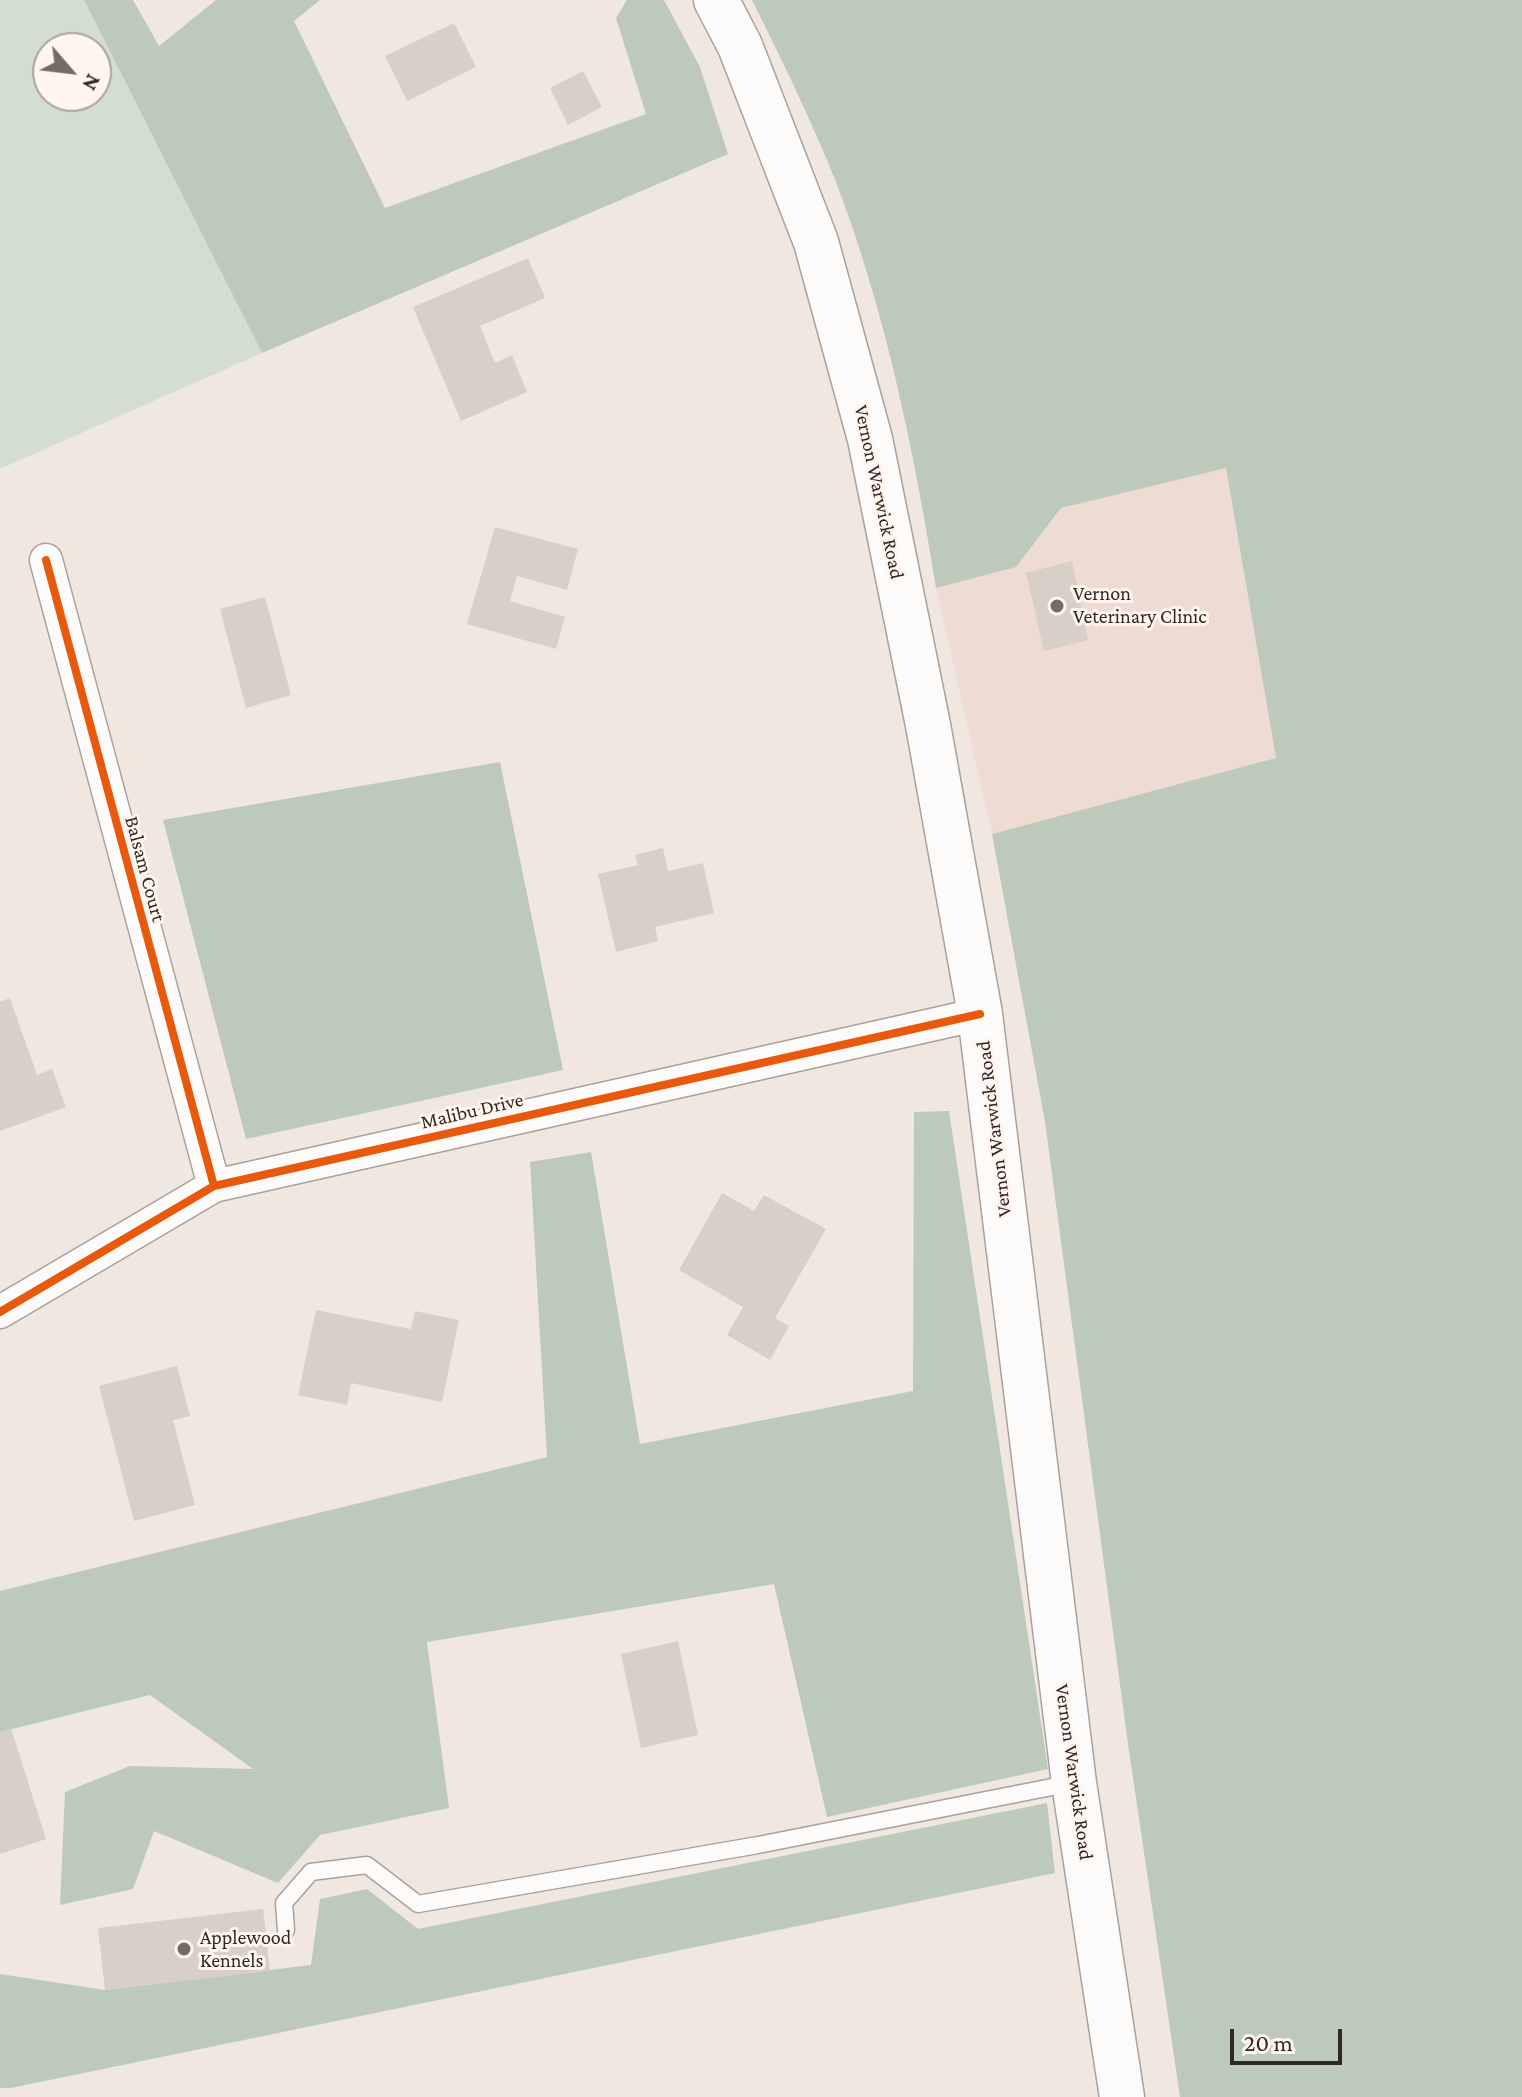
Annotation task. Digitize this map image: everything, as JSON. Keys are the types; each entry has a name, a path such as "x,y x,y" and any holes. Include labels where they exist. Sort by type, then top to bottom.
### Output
{"main road":[{"name":"Vernon Warwick Road","path":"716,0 740,46 816,242 870,439 928,725 980,1014 1074,1783 1122,2097"}],"street":[{"name":"Balsam Court","path":"46,560 214,1186"},
{"name":"Malibu Drive","path":"0,1312 214,1186 980,1014"}],"lane":[{"path":"286,1930 284,1903 311,1872 367,1865 418,1904 758,1845 1074,1783"}],"shaded area":[{"path":"0,0 84,0 100,32 32,32 32,112 112,112 112,56 262,353 0,469"},
{"path":"1226,467 1276,759 992,834 936,588 1016,567 1061,508"}],"green space":[{"path":"84,0 133,0 159,46 216,0 320,0 294,21 385,208 646,114 616,18 627,0 664,0 700,67 728,154 262,353 112,56 112,32 100,32"},
{"path":"752,0 1522,0 1522,2097 1180,2097 1127,1737 1045,1122 992,834 1276,758 1226,468 1061,508 1016,567 936,588 908,434 870,281 836,182"},
{"path":"500,762 563,1070 246,1139 163,820"},
{"path":"949,1111 1048,1769 827,1817 774,1584 427,1642 449,1808 320,1835 278,1883 154,1831 133,1889 60,1905 65,1792 130,1766 253,1769 150,1695 0,1732 0,1591 547,1457 530,1162 591,1152 640,1444 913,1391 914,1112"},
{"path":"1047,1803 1055,1873 0,2088 0,1974 105,1990 311,1965 320,1899 367,1889 418,1929"}],"building":[{"path":"454,23 476,67 407,101 385,56"},
{"path":"583,71 602,107 568,125 550,88"},
{"path":"528,258 545,298 480,326 495,363 512,355 527,392 461,421 413,307"},
{"path":"495,527 578,549 567,590 517,576 510,601 565,617 556,649 467,624"},
{"name":"Vernon Veterinary Clinic","path":"1072,561 1088,640 1044,651 1026,573"},
{"path":"265,597 291,695 246,708 220,609"},
{"path":"663,848 668,871 703,863 714,913 655,927 658,941 616,952 598,874 638,865 635,855"},
{"path":"10,998 37,1075 52,1069 66,1107 0,1131 0,1002"},
{"path":"722,1193 754,1211 764,1195 826,1229 775,1318 789,1326 770,1360 727,1335 743,1307 679,1270"},
{"path":"316,1310 411,1329 415,1311 459,1320 442,1402 351,1383 347,1405 298,1395"},
{"path":"177,1366 190,1416 173,1420 195,1505 134,1521 99,1386"},
{"path":"678,1641 698,1735 641,1748 621,1654"},
{"path":"11,1728 46,1839 0,1854 0,1732"},
{"name":"Applewood Kennels","path":"263,1909 270,1971 105,1990 98,1928"}],"cycle path":[{"path":"46,560 214,1186"},
{"path":"0,1312 214,1186 980,1014"}],"place":[{"name":"Vernon Veterinary Clinic","path":"1057,606"},
{"name":"Applewood Kennels","path":"184,1949"}]}
